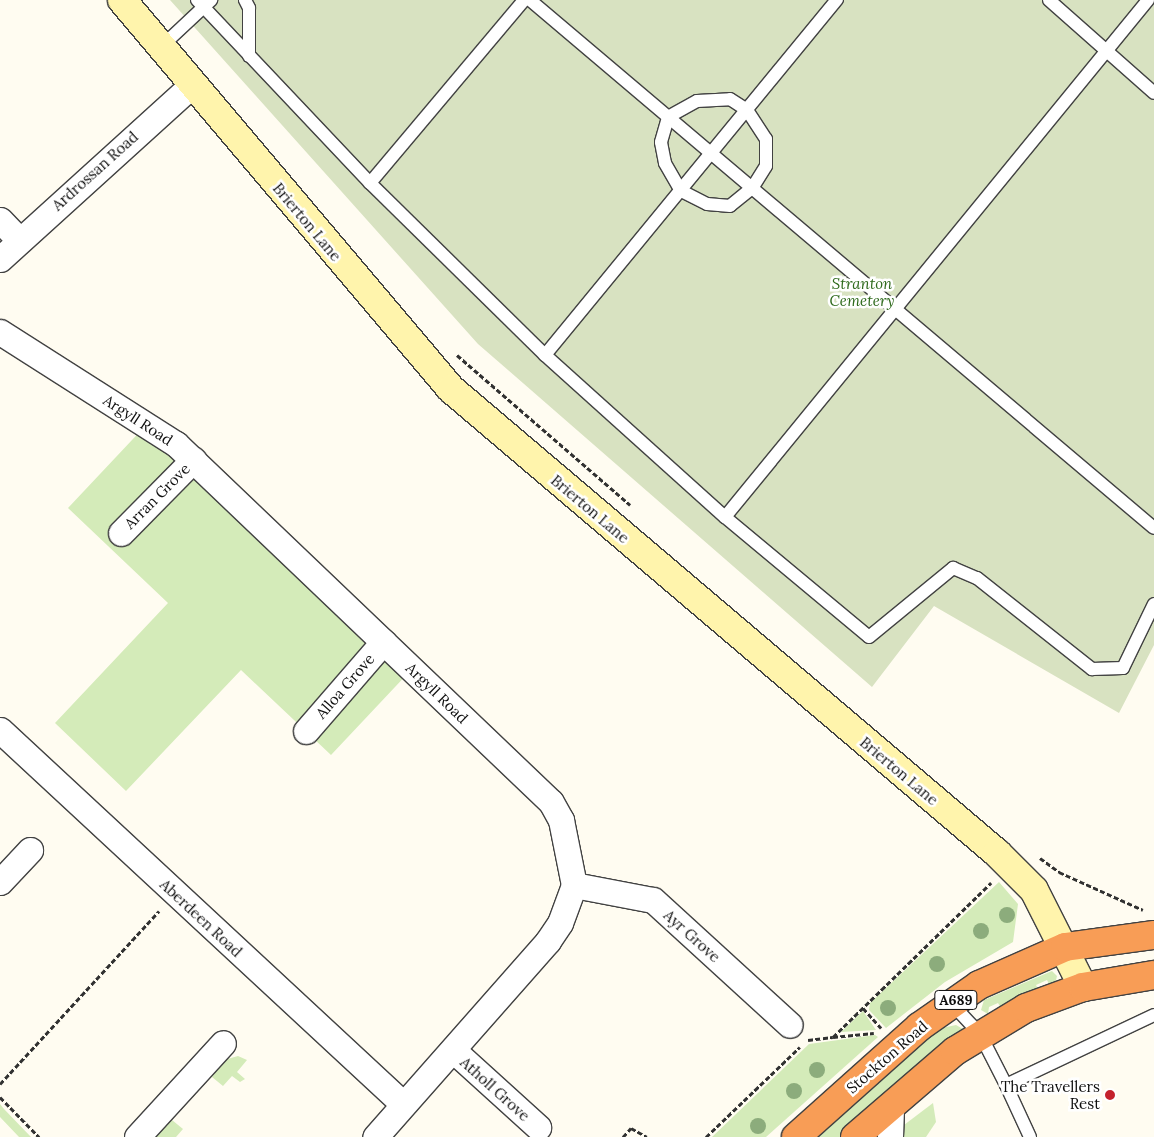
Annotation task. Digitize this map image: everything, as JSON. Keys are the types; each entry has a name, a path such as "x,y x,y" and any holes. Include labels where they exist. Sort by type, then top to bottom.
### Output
{"highway":[{"name":"Stockton Road","path":"796,1137 951,1003 1020,964 1065,948 1152,924"},
{"name":"A689","path":"855,1137 891,1104 980,1034 1026,1008 1083,987 1154,974"}],"street":[{"name":"Brierton Lane","path":"122,0 192,85 452,389 1010,866 1034,890 1065,948 1083,987"},
{"name":"Ardrossan Road","path":"0,258 192,85"},
{"path":"0,220 19,240"},
{"name":"Argyll Road","path":"0,332 141,419 193,460 551,802 569,842 574,885"},
{"name":"Arran Grove","path":"121,533 193,460"},
{"name":"Alloa Grove","path":"306,731 383,642"},
{"name":"Aberdeen Road","path":"0,730 403,1104"},
{"path":"0,882 30,850"},
{"path":"375,1137 548,941 574,885"},
{"name":"Ayr Grove","path":"574,885 653,900 790,1026"},
{"path":"136,1137 223,1043"},
{"name":"Atholl Grove","path":"453,1050 538,1127"},
{"path":"890,1137 891,1104"}],"lane":[{"path":"245,0 249,8 249,56"},
{"path":"370,183 524,0"},
{"path":"530,0 1154,528"},
{"path":"545,355 837,0"},
{"path":"1049,0 1154,93"},
{"path":"725,517 894,308 1148,0"},
{"path":"161,47 204,3 249,56 370,183 545,355 725,517 869,636 953,568 977,578 1092,669 1123,668 1154,604"},
{"path":"730,98 747,110 766,140 766,166 752,188 730,206 707,204 681,191 665,163 662,142 668,117 696,102 730,98"},
{"path":"951,1003 980,1034 1030,1137"},
{"path":"1006,1085 1154,1015"}],"path":[{"path":"450,346 636,510"},
{"path":"1035,854 1059,872 1152,924"},
{"path":"833,1037 1010,866"},
{"path":"0,1084 175,894"},
{"path":"863,1008 888,1035"},
{"path":"706,1137 807,1040 884,1031"},
{"path":"0,1097 39,1137"},
{"path":"623,1137 631,1128 647,1137"}],"green space":[{"name":"Stranton Cemetery","path":"170,0 1154,0 1154,645 1119,713 934,606 872,687 478,344"},
{"path":"148,423 411,670 331,755 241,670 126,791 55,723 168,603 68,508"},
{"path":"999,882 1018,904 1013,942 945,982 886,1028 869,1010 870,1003"},
{"path":"1052,971 1057,976 1055,984 1050,986 1047,980 1036,985 1039,991 1001,1008 998,1003 989,1007 988,1014 981,1010 984,1000"},
{"path":"863,1011 876,1030 841,1032"},
{"path":"956,1025 963,1029 962,1033 840,1137 816,1137 923,1043 942,1028"},
{"path":"875,1035 878,1037 766,1137 712,1137 809,1044"},
{"path":"238,1056 247,1060 237,1072 245,1079 240,1082 232,1076 223,1086 212,1077 224,1060"},
{"path":"933,1103 936,1122 926,1137 903,1137 904,1125"},
{"path":"0,1104 31,1137 19,1137 0,1117"},
{"path":"172,1120 183,1129 176,1137 153,1137"}],"place":[{"name":"The Travellers Rest","path":"1110,1095"}]}
